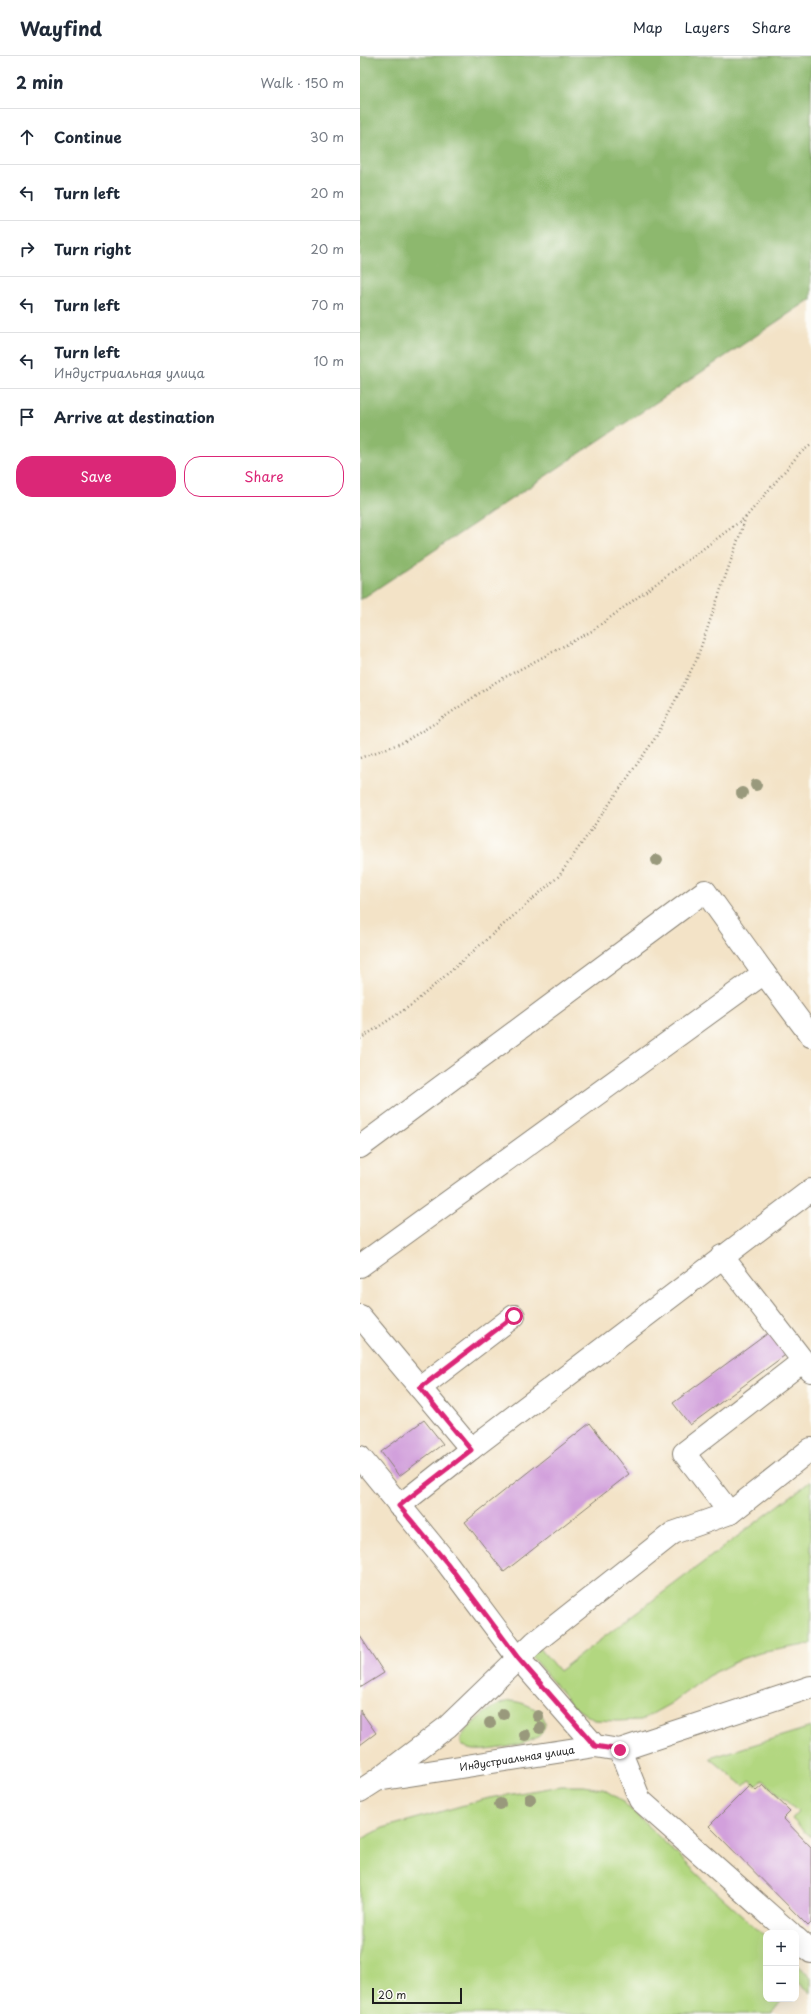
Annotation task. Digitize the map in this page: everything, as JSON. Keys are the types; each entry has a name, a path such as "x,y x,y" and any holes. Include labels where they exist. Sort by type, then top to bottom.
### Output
{"street":[{"path":"360,1147 705,891 811,1036"},
{"path":"360,1266 764,973"},
{"path":"399,1506 722,1256 811,1190"},
{"path":"722,1256 807,1366 684,1453 730,1514"},
{"path":"360,1316 471,1450"},
{"path":"420,1388 514,1316"},
{"path":"369,1785 448,1727 535,1642 673,1533 730,1514 811,1449"},
{"path":"360,1457 447,1563 518,1658 595,1746"},
{"name":"Индустриальная улица","path":"369,1785 595,1746 620,1750 811,1687"},
{"path":"620,1750 640,1800 787,1930"},
{"path":"799,1941 811,1952"}],"path":[{"path":"360,758 404,742 437,722 496,682 592,631 746,517 800,453 811,445"},
{"path":"360,1039 413,1004 559,876 656,737 696,661 746,517"}],"green space":[{"path":"360,56 811,56 811,299 360,600"},
{"path":"811,1481 811,1644 760,1653 741,1659 708,1676 670,1704 641,1720 594,1720 574,1707 531,1656 538,1646 559,1671"},
{"path":"511,1701 524,1704 538,1711 545,1721 544,1728 540,1735 528,1741 509,1747 489,1750 472,1750 461,1743 461,1737 483,1714 497,1706"},
{"path":"811,1727 811,1837 792,1819 798,1812 763,1780 757,1786 750,1780 744,1786 710,1758"},
{"path":"561,1786 583,1786 603,1789 621,1800 713,1889 763,1934 763,2002 782,2002 772,2014 360,2014 360,1840 383,1828 489,1798"},
{"path":"799,1967 811,1978 811,1993 799,1982"}],"building":[{"path":"771,1331 788,1353 690,1425 673,1403"},
{"path":"424,1420 443,1444 399,1476 381,1452"},
{"path":"590,1423 629,1474 504,1572 465,1522"},
{"path":"360,1636 384,1673 360,1688"},
{"path":"360,1710 376,1733 360,1745"},
{"path":"750,1785 756,1791 763,1785 790,1811 783,1818 811,1847 811,1923 808,1926 709,1826"}],"route":[{"path":"514,1316 420,1388 471,1450 399,1506 447,1563 518,1658 595,1746 620,1750"}]}
